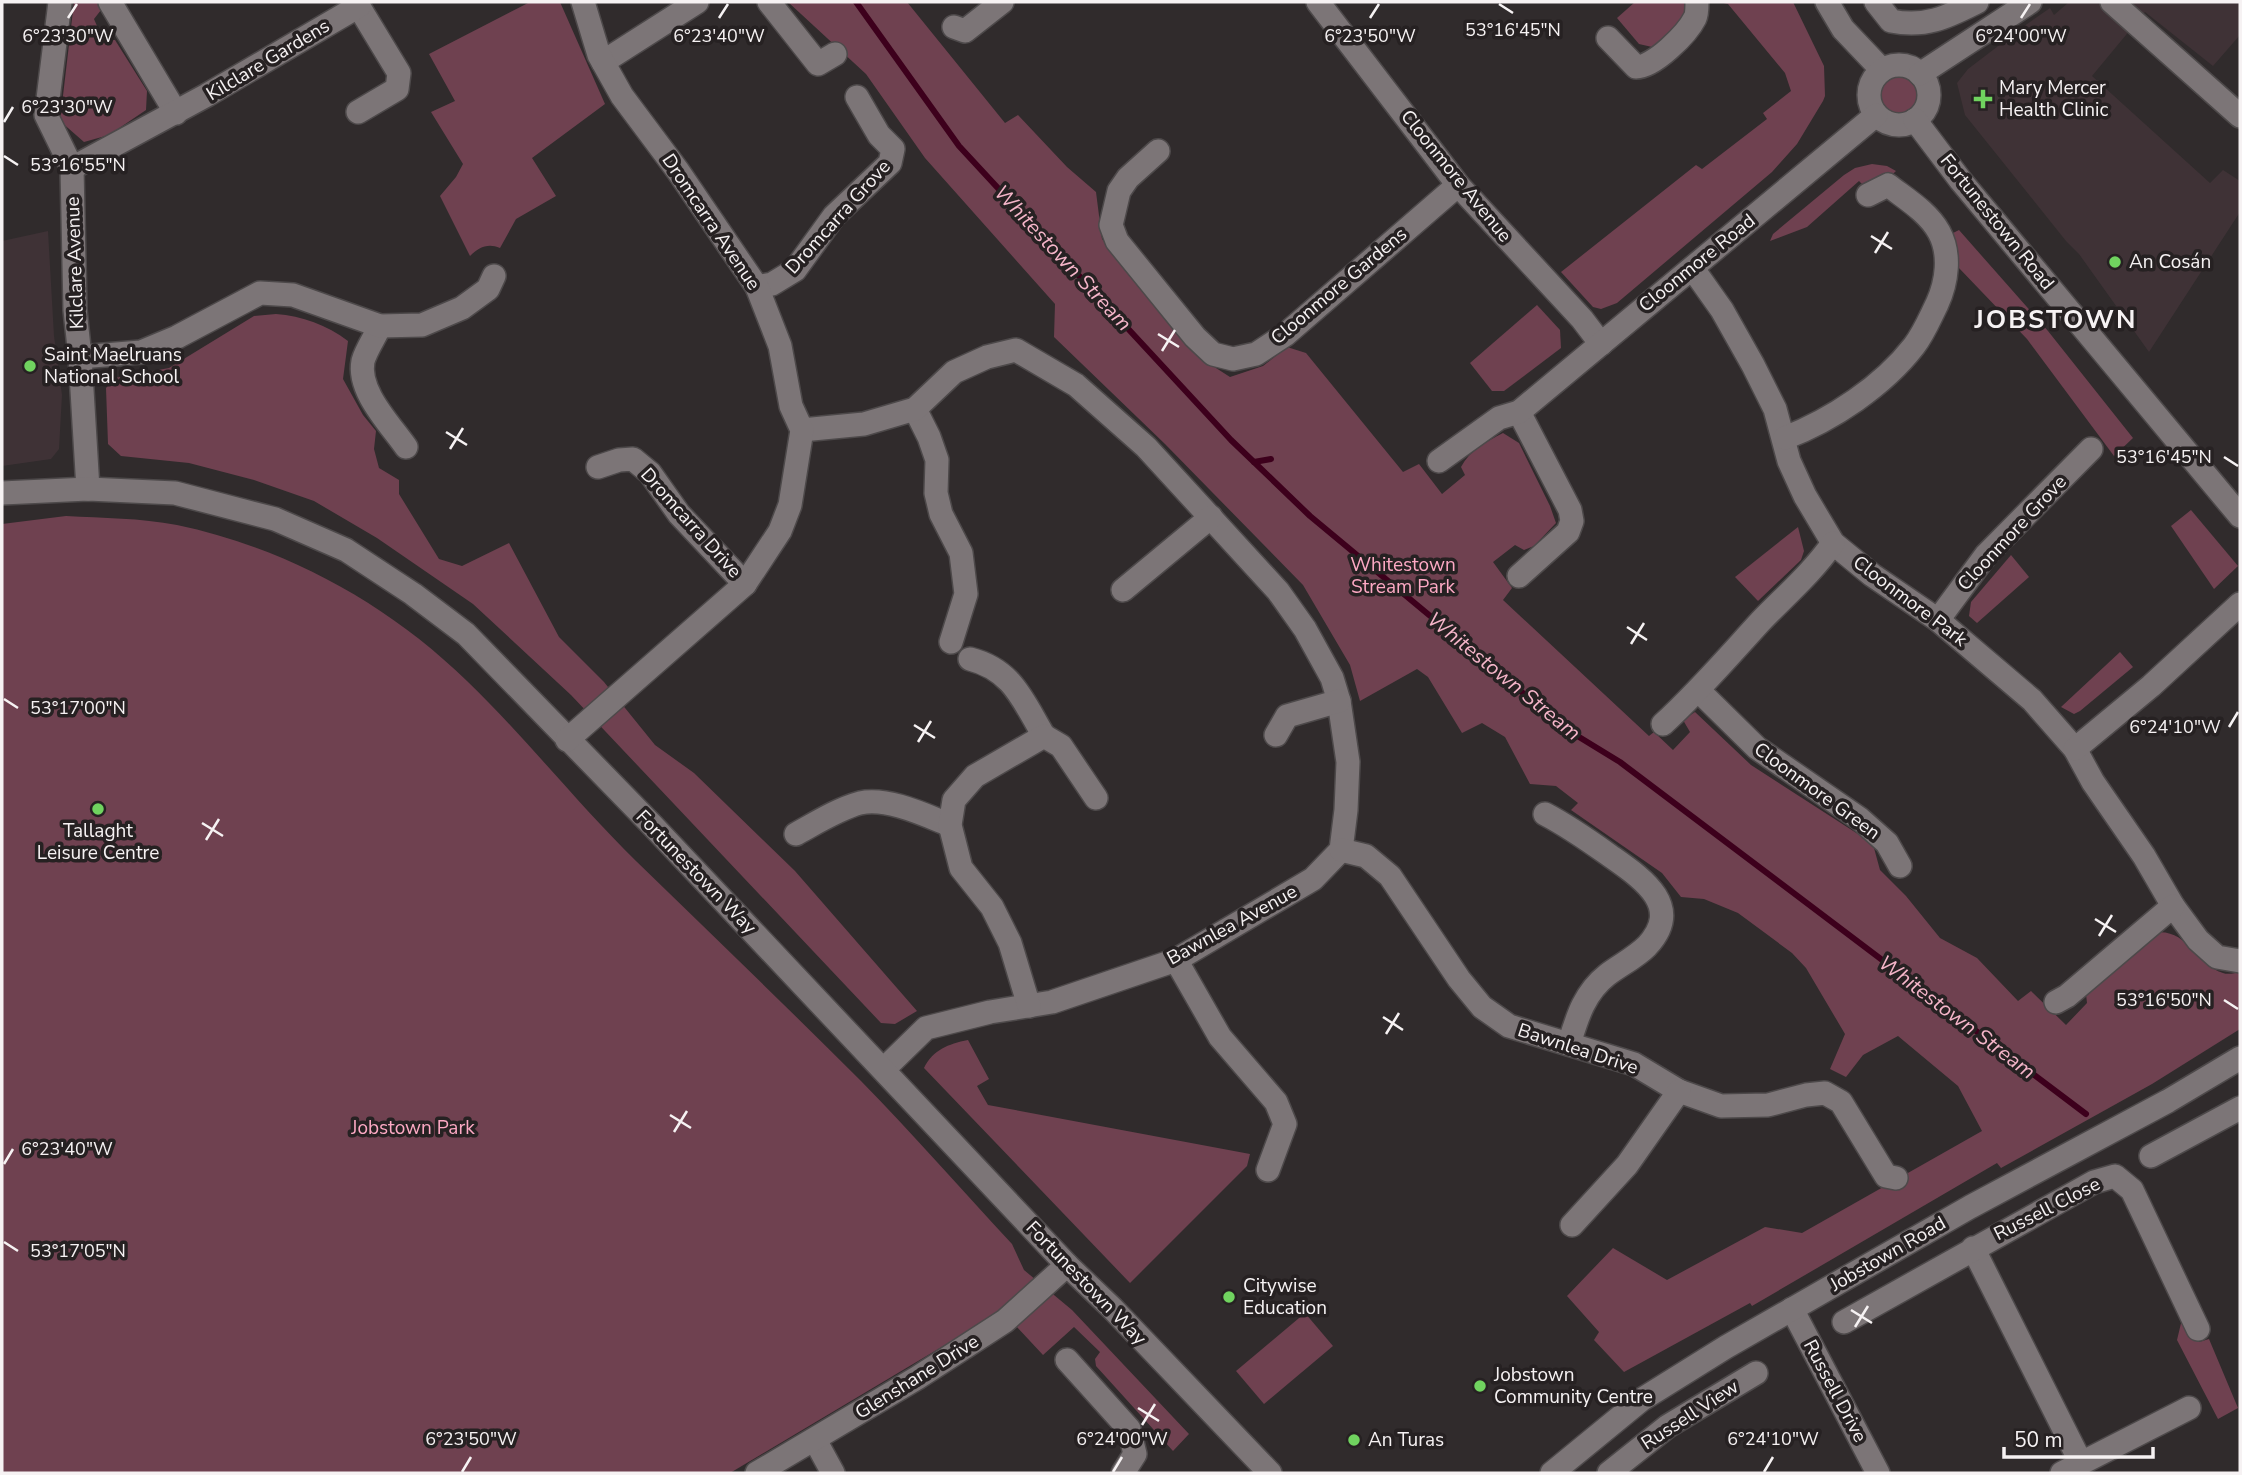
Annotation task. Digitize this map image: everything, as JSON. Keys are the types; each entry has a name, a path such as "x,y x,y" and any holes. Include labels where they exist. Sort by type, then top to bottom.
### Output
{"street":[{"name":"Kilclare Avenue","path":"60,2 46,115 72,168 75,310 88,489"},
{"path":"110,2 176,113"},
{"name":"Dromcarra Avenue","path":"583,2 603,62 622,96 678,171 757,287 780,346 791,406 802,430"},
{"path":"603,62 696,2"},
{"path":"769,2 818,64 835,54"},
{"path":"954,27 965,31 1002,2"},
{"name":"Cloonmore Avenue","path":"1318,2 1458,185 1582,319 1601,344"},
{"path":"1608,38 1636,67 1643,67 1659,57 1684,32 1696,17 1697,2"},
{"path":"1827,2 1843,29 1882,71"},
{"path":"1876,2 1891,21 1907,24 1940,20 1978,2"},
{"path":"1920,74 1939,59 2030,2"},
{"path":"2112,2 2240,116"},
{"name":"Kilclare Gardens","path":"72,168 176,113 358,4 399,73 397,89 358,111"},
{"path":"1898,65 1920,74 1929,89 1929,98 1922,115 1908,124 1891,124 1877,115 1872,107 1870,91 1872,83 1882,71 1898,65"},
{"name":"Dromcarra Grove","path":"757,287 772,284 795,270 816,245 834,216 890,163 893,149 878,135 857,97"},
{"name":"Cloonmore Road","path":"1439,461 1499,418 1519,412 1629,318 1693,269 1877,115"},
{"name":"Fortunestown Road","path":"1915,120 1961,181 2240,516"},
{"name":"Cloonmore Gardens","path":"1158,152 1128,178 1119,191 1111,225 1117,241 1195,337 1213,354 1233,359 1256,354 1285,335 1458,185"},
{"path":"1784,438 1804,430 1846,405 1887,374 1923,334 1945,286 1946,257 1940,233 1930,221 1888,185 1868,195"},
{"name":"Cloonmore Park","path":"1693,269 1710,290 1736,333 1775,409 1789,461 1805,496 1833,543 1872,575 1938,620 2030,698 2075,749 2092,782 2198,940 2217,957 2240,961"},
{"path":"80,357 141,352 177,337 260,293 293,295 380,327 422,325 462,308 488,289 495,276"},
{"path":"380,327 363,361 364,381 374,402 406,447"},
{"path":"567,740 745,584 780,531 790,505 802,430 864,424 915,409 954,372 988,357 1016,349 1076,385 1146,447 1278,591 1305,629 1332,678 1339,701 1348,762 1346,810 1340,850"},
{"path":"915,409 937,460 936,493 941,514 961,553 966,594 951,642"},
{"path":"1519,412 1570,510 1572,521 1568,532 1519,576"},
{"name":"Cloonmore Grove","path":"1938,620 1986,555 2091,449"},
{"name":"Dromcarra Drive","path":"598,467 619,460 633,459 650,473 679,514 745,584"},
{"name":"Fortunestown Way","path":"2,493 88,489 175,493 275,519 346,550 466,634 653,826 1067,1265 1112,1308 1270,1473"},
{"path":"1123,590 1211,517"},
{"path":"1663,724 1699,691 1762,621 1817,566 1833,543"},
{"path":"2075,749 2151,687 2240,604"},
{"path":"970,659 989,664 1009,680 1044,736 1061,746 1096,799"},
{"name":"Cloonmore Green","path":"1699,691 1757,748 1860,819 1887,843 1900,866"},
{"path":"1276,735 1287,716 1339,701"},
{"path":"1029,1006 1010,943 992,907 961,868 950,825 954,800 975,776 1044,736"},
{"path":"796,834 824,818 862,803 900,805 950,825"},
{"path":"1545,814 1567,825 1647,882 1660,904 1658,931 1639,953 1605,976 1581,1004 1569,1044"},
{"name":"Bawnlea Drive","path":"1340,850 1366,856 1391,876 1459,979 1482,1007 1509,1026 1634,1064 1679,1091 1721,1106 1768,1105 1825,1093 1841,1102 1886,1177 1896,1178"},
{"name":"Bawnlea Avenue","path":"884,1069 926,1028 990,1012 1052,1002 1176,960 1313,879 1340,850"},
{"path":"2056,1002 2067,996 2173,906"},
{"path":"1176,960 1220,1037 1276,1102 1285,1124 1268,1170"},
{"name":"Jobstown Road","path":"1552,1473 1641,1401 1726,1347 1970,1207 2168,1101 2240,1058"},
{"path":"1572,1224 1627,1165 1679,1091"},
{"path":"2151,1156 2240,1108"},
{"name":"Russell Close","path":"1844,1322 2094,1182 2115,1176 2132,1190 2198,1329"},
{"name":"Russell Close","path":"1973,1248 2071,1468"},
{"name":"Glenshane Drive","path":"757,1473 815,1440 1005,1321 1067,1265"},
{"name":"Russell Drive","path":"1792,1309 1878,1473"},
{"path":"1067,1360 1129,1429 1135,1454 1123,1473"},
{"name":"Russell View","path":"1623,1469 1668,1426 1756,1373"},
{"path":"2071,1468 2189,1408"},
{"path":"815,1440 833,1473"}],"shaded area":[{"path":"2069,2 2240,2 2240,35 2213,66 2145,12 2092,76 2210,183 2223,170 2240,181 2240,212 2149,352 2079,254 1965,115 1957,83 1968,69 2027,24 2050,8 2054,15"},
{"name":"Saint Maelruans National School","path":"48,231 54,336 62,395 59,449 51,459 2,466 2,241"}],"green space":[{"path":"74,2 100,2 101,10 94,19 103,40 115,40 147,91 146,110 109,135 84,142 60,121"},
{"path":"530,2 560,2 605,104 532,158 556,196 516,219 500,248 484,247 470,256 440,196 463,164 431,112 455,101 429,54"},
{"name":"Whitestown Stream Park","path":"788,2 907,2 1005,123 1018,115 1067,167 1096,192 1102,239 1202,359 1230,377 1263,366 1287,347 1306,353 1403,472 1419,464 1442,494 1465,475 1461,467 1474,451 1485,443 1503,433 1519,443 1556,523 1534,546 1524,550 1515,545 1493,562 1512,588 1503,600 1649,736 1654,732 1673,750 1690,732 1683,720 1695,712 1751,765 1861,836 1874,848 1880,870 1906,896 1940,938 1977,958 2018,1001 2031,991 2066,1025 2087,1003 2086,994 2152,933 2164,932 2182,940 2213,968 2225,974 2240,972 2240,1029 2152,1084 2001,1168 1997,1163 1752,1306 1750,1303 1624,1372 1594,1340 1599,1332 1567,1296 1613,1248 1667,1280 1765,1227 1802,1233 1982,1131 1958,1086 1898,1036 1863,1055 1846,1077 1830,1069 1845,1034 1806,968 1792,953 1738,913 1704,899 1681,897 1662,873 1571,810 1578,803 1556,786 1530,784 1505,737 1482,723 1462,733 1428,677 1417,669 1360,701 1350,665 1303,585 1165,444 1054,337 1055,304 925,158 866,74"},
{"path":"1635,2 1686,2 1684,18 1660,43 1652,47 1639,44 1617,18"},
{"path":"1719,2 1793,2 1824,66 1823,101 1797,144 1772,172 1617,303 1601,309 1593,307 1561,272 1696,165 1702,169 1767,119 1763,113 1791,91 1785,73 1728,4"},
{"path":"1898,73 1913,80 1920,95 1913,110 1898,117 1883,110 1876,95 1883,80"},
{"path":"1872,164 1887,166 1896,171 1872,194 1859,181 1807,227 1770,241 1773,234 1844,175 1855,168"},
{"path":"1959,230 2048,331 2133,438 2114,456 2027,339 1958,267 1953,233"},
{"path":"1537,305 1560,330 1561,348 1504,391 1492,391 1470,363"},
{"path":"276,314 314,322 348,341 343,379 363,415 376,431 374,449 379,468 399,480 399,494 439,559 462,566 509,543 559,637 604,682 655,745 694,773 795,871 917,1011 895,1024 881,1023 571,695 473,604 377,538 314,501 254,480 189,463 121,456 108,444 106,388 115,378 169,368 254,316"},
{"path":"2191,510 2238,566 2214,589 2171,526"},
{"name":"Jobstown Park","path":"66,516 177,525 257,548 333,582 369,603 436,653 489,703 636,861 880,1101 1012,1244 1024,1270 1072,1310 1189,1434 1173,1451 1096,1366 1095,1359 1100,1352 1074,1327 1043,1355 1002,1311 730,1473 2,1473 2,524"},
{"path":"1798,527 1804,551 1801,560 1758,601 1735,577"},
{"path":"2011,555 2029,577 1977,623 1969,616 1971,602"},
{"path":"2120,652 2133,667 2080,711 2074,714 2061,707"},
{"path":"968,1040 989,1079 977,1086 988,1105 1250,1154 1247,1166 1130,1283 924,1068 942,1049"},
{"path":"1305,1313 1333,1346 1264,1404 1236,1371"},
{"path":"2182,1319 2199,1342 2209,1339 2238,1408 2218,1419 2177,1340"}],"waterway":[{"name":"Whitestown Stream","path":"856,2 959,146 1231,440 1310,516 1566,729 1620,762 2086,1114"},
{"path":"1254,462 1271,459"}],"place":[{"name":"Mary Mercer Health Clinic","path":"1983,99"},
{"name":"An Cosán","path":"2115,262"},
{"name":"Saint Maelruans National School","path":"30,366"},
{"name":"Tallaght Leisure Centre","path":"98,809"},
{"name":"Citywise Education","path":"1229,1297"},
{"name":"Jobstown Community Centre","path":"1480,1386"},
{"name":"An Turas","path":"1354,1440"}],"district":[{"name":"JOBSTOWN","path":"2056,319"}]}
